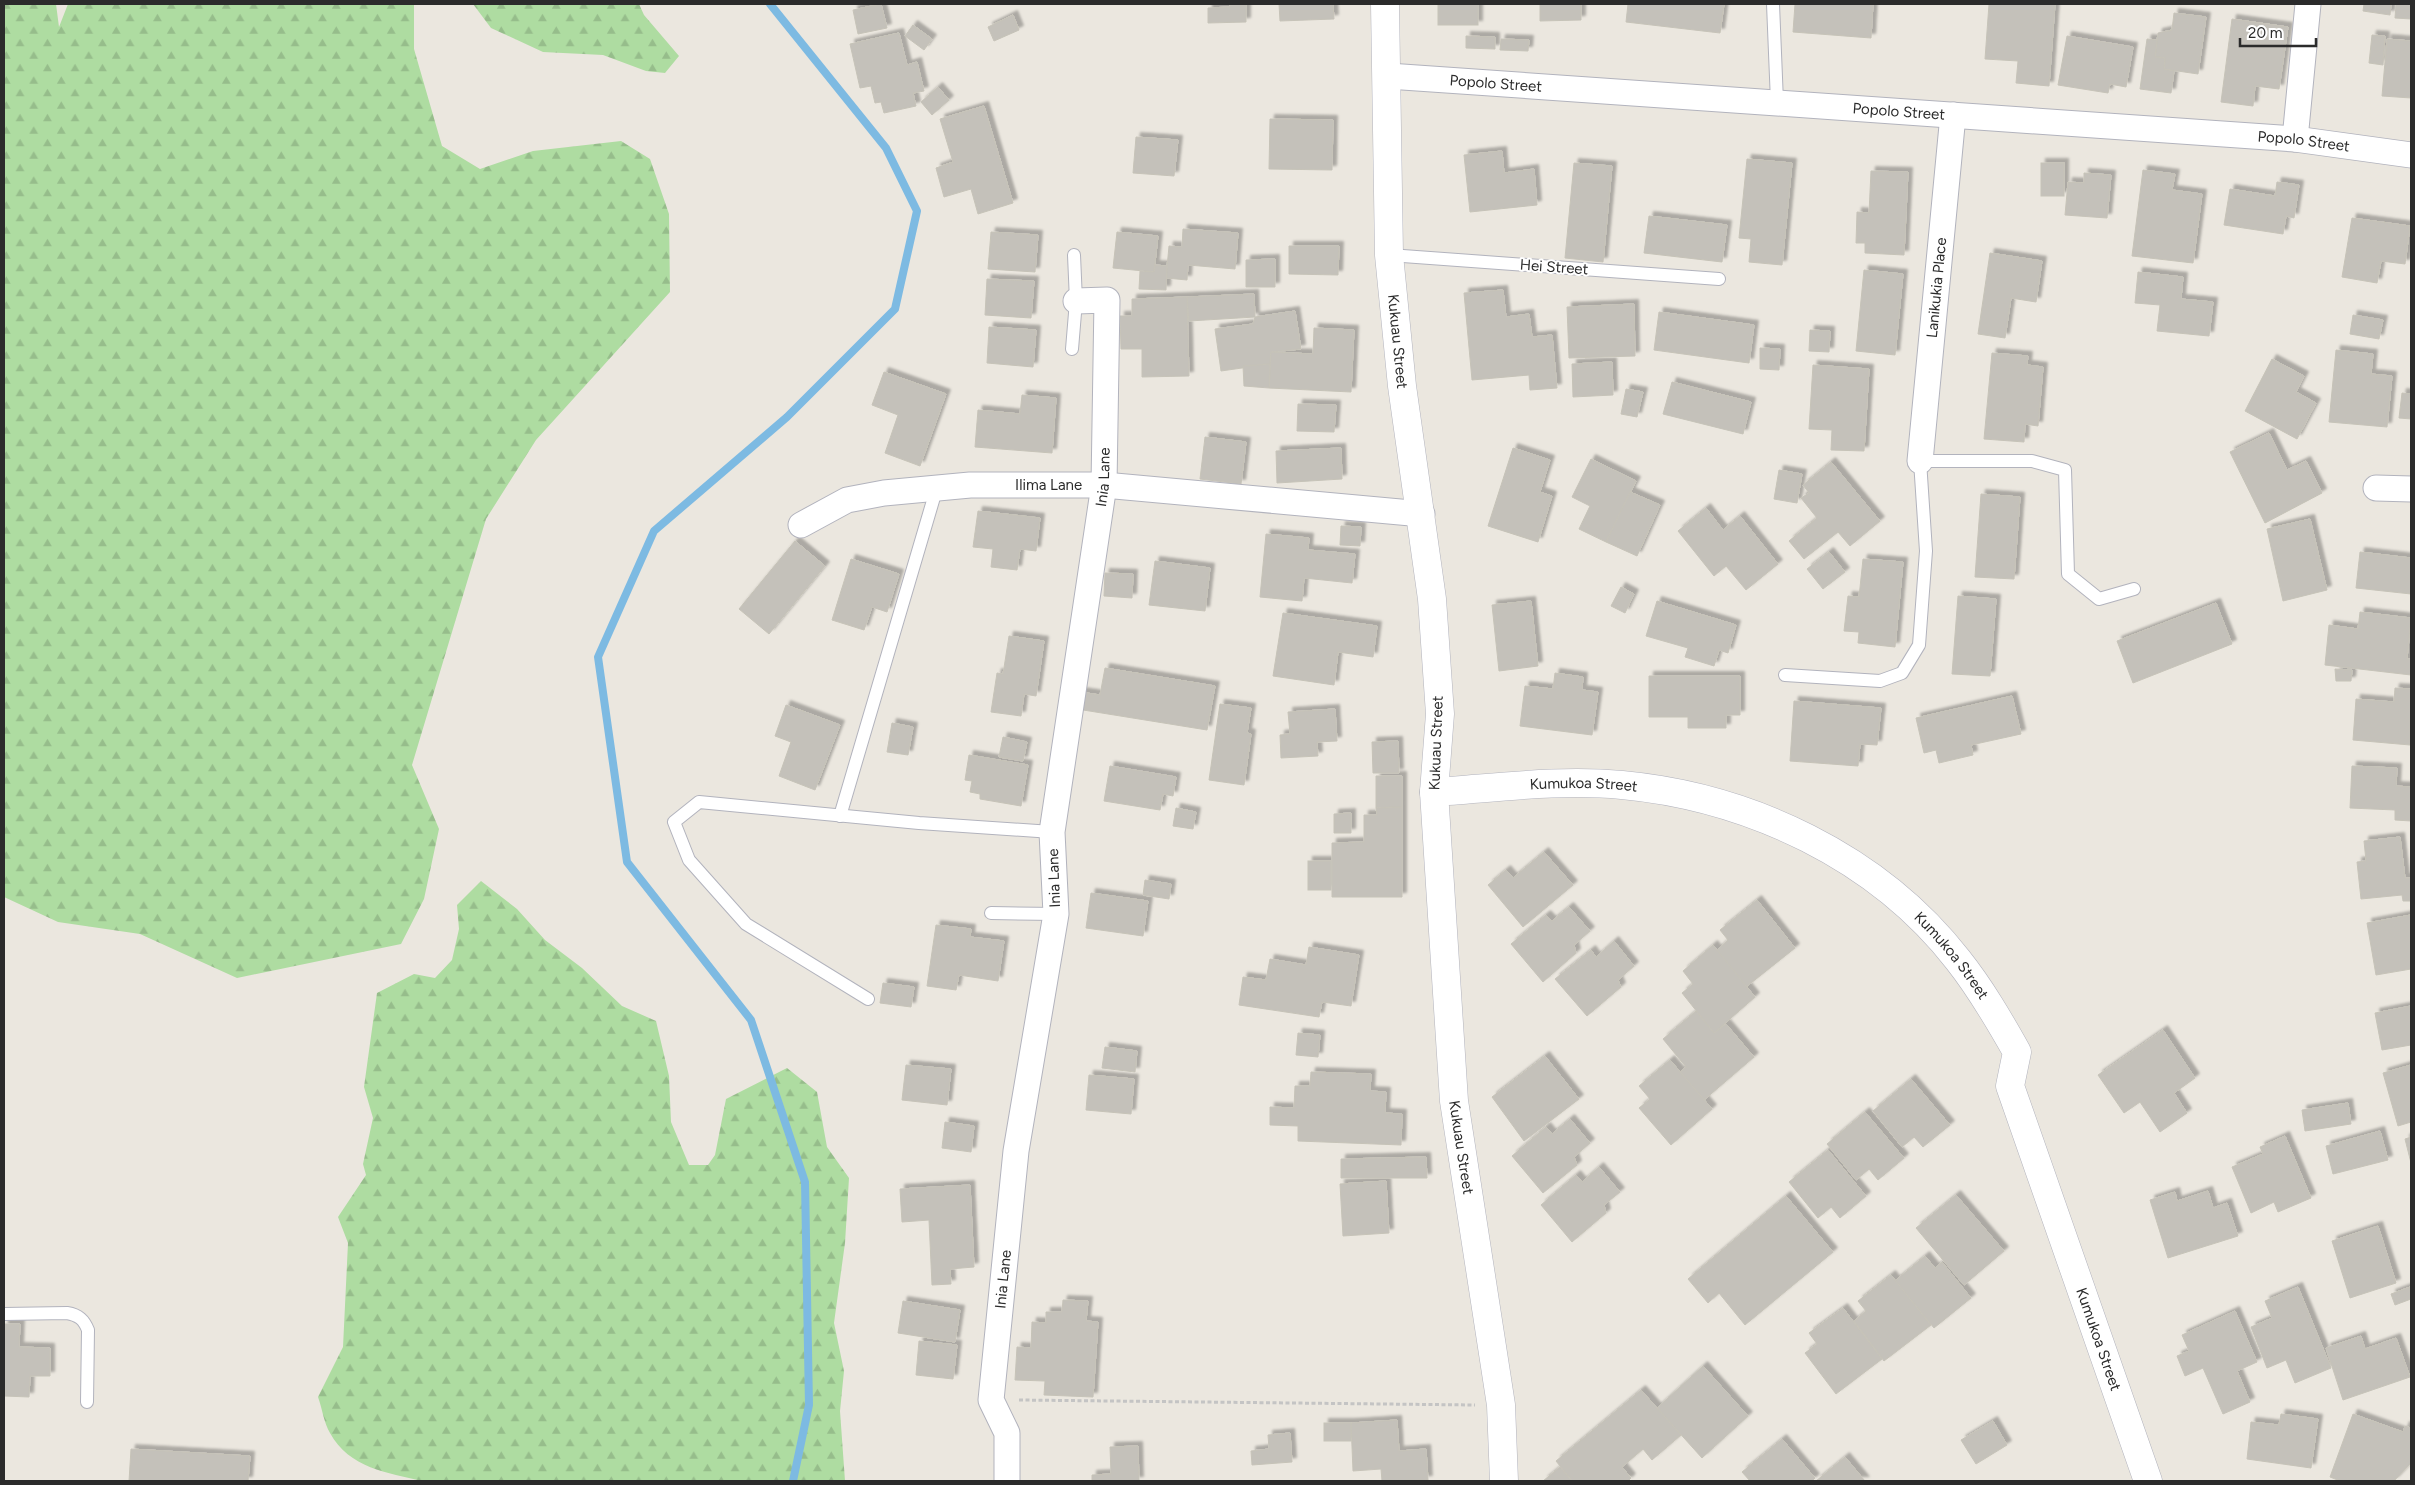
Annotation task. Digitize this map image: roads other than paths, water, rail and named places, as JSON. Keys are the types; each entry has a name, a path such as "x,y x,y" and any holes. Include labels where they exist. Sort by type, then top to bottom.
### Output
{"street":[{"name":"Kukuau Street","path":"1385,4 1388,76 1389,255 1402,386 1422,514 1432,599 1440,714 1434,792 1454,1101 1501,1405 1504,1481"},
{"path":"2295,139 2308,4"},
{"name":"Popolo Street","path":"1388,76 2295,139 2411,155"},
{"name":"Lanikukia Place","path":"1920,461 1953,114"},
{"name":"Inia Lane","path":"1007,1481 1007,1433 990,1400 1016,1151 1056,914 1052,832 1104,485 1107,300 1076,301"},
{"name":"Ilima Lane","path":"801,526 847,500 884,493 970,485 1104,485 1422,514"},
{"path":"2376,488 2411,489"},
{"name":"Kumukoa Street","path":"1434,792 1565,784 1621,785 1676,792 1770,820 1831,851 1877,882 1919,918 1957,959 1990,1004 2017,1052 2010,1086 2148,1481"}],"lane":[{"path":"1773,4 1777,102"},
{"path":"1072,348 1076,301 1074,255"},
{"name":"Hei Street","path":"1389,255 1718,279"},
{"path":"1785,675 1880,680 1902,673 1919,645 1926,551 1920,461 2032,461 2065,470 2068,574 2099,599 2134,589"},
{"path":"840,816 936,487"},
{"path":"868,999 746,924 689,860 674,822 698,802 919,824 1052,832"},
{"path":"991,913 1056,914"},
{"path":"4,1314 67,1313 76,1314 84,1321 88,1330 86,1402"}],"waterway":[{"path":"770,4 886,148 917,211 895,309 787,417 654,531 598,657 627,862 751,1020 805,1182 809,1405 793,1481"}]}
